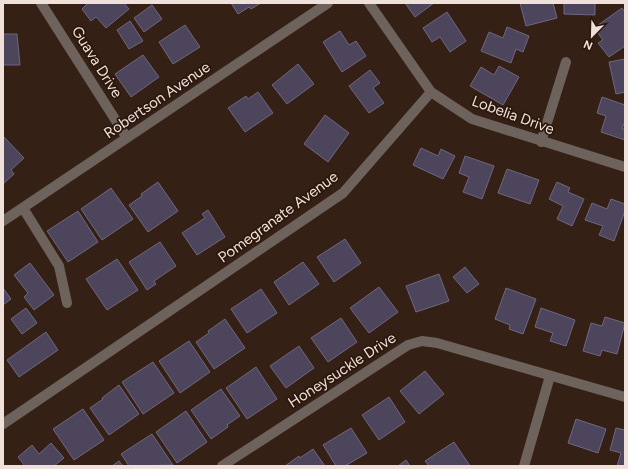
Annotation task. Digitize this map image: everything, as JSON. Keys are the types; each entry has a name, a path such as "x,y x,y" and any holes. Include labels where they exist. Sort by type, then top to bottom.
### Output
{"street":[{"name":"Guava Drive","path":"41,3 127,138"},
{"name":"Robertson Avenue","path":"3,221 328,3"},
{"name":"Lobelia Drive","path":"369,3 431,92 472,119 541,142 625,167"},
{"path":"541,142 566,62"},
{"name":"Pomegranate Avenue","path":"3,424 343,193 431,92"},
{"path":"23,208 59,266 67,303"},
{"name":"Honeysuckle Drive","path":"223,465 408,345 422,341 437,343 625,397"},
{"path":"524,466 550,376"}],"building":[{"path":"88,3 124,3 129,9 106,28 96,17 91,21 82,9"},
{"path":"231,3 261,3 251,9 249,7 238,14"},
{"path":"405,3 434,3 415,17"},
{"path":"520,3 553,3 557,18 526,26"},
{"path":"564,3 595,3 595,15 564,14"},
{"path":"152,5 162,19 144,32 134,18"},
{"path":"622,8 625,12 625,46 609,57 598,43 603,40 594,28"},
{"path":"447,12 466,41 450,52 440,37 432,42 423,28"},
{"path":"130,21 143,41 129,49 117,30"},
{"path":"185,25 200,47 173,64 159,42"},
{"path":"507,27 529,36 523,52 516,49 511,63 481,51 489,32 503,38"},
{"path":"340,31 349,45 356,41 366,56 342,72 323,42"},
{"path":"3,34 17,34 20,65 3,65"},
{"path":"143,55 159,77 131,97 115,74"},
{"path":"625,59 625,92 616,94 609,62"},
{"path":"298,64 314,84 287,104 272,85"},
{"path":"499,66 519,77 503,105 470,86 481,67 494,75"},
{"path":"370,70 380,83 373,88 384,103 369,113 349,86"},
{"path":"258,92 273,113 245,132 228,108 246,96 248,99"},
{"path":"602,97 625,105 625,121 622,129 625,129 625,140 601,132 606,116 597,113"},
{"path":"325,115 349,133 328,162 304,144"},
{"path":"3,136 24,158 11,170 14,174 3,184"},
{"path":"421,148 438,156 441,149 455,156 443,179 413,165"},
{"path":"465,156 494,166 482,199 463,192 469,177 459,173"},
{"path":"507,169 539,180 530,204 498,193"},
{"path":"158,182 178,211 148,232 129,205"},
{"path":"557,182 570,188 568,192 584,199 572,226 557,219 563,206 549,199"},
{"path":"111,188 133,219 102,240 81,209"},
{"path":"611,199 625,204 625,211 614,241 599,235 603,226 585,220 592,203 607,209"},
{"path":"208,210 225,237 197,255 182,233 205,218 202,214"},
{"path":"78,211 98,242 68,262 47,231"},
{"path":"345,239 361,263 334,282 317,257"},
{"path":"160,242 176,266 154,281 156,284 147,290 129,262"},
{"path":"117,259 138,290 107,310 86,279"},
{"path":"303,262 319,284 289,305 274,282"},
{"path":"30,263 54,295 34,310 24,297 28,293 14,275"},
{"path":"465,267 479,284 467,293 453,277"},
{"path":"439,274 449,301 416,312 406,286"},
{"path":"379,287 398,312 369,333 350,308"},
{"path":"3,288 11,299 3,305"},
{"path":"506,288 536,299 523,334 509,329 510,325 495,319"},
{"path":"261,289 277,313 247,333 231,309"},
{"path":"26,308 37,323 22,334 11,319"},
{"path":"541,308 575,320 566,346 550,341 553,333 535,327"},
{"path":"605,317 625,323 617,354 602,350 600,356 583,351 591,323 602,326"},
{"path":"341,318 357,342 328,362 311,338"},
{"path":"225,319 245,348 214,369 196,342"},
{"path":"46,332 58,350 19,377 7,360"},
{"path":"189,341 210,372 180,393 159,361"},
{"path":"299,346 314,368 286,388 270,366"},
{"path":"153,362 174,393 143,414 122,382"},
{"path":"256,367 277,399 247,419 226,388"},
{"path":"425,371 444,394 419,414 400,391"},
{"path":"119,385 139,414 109,435 90,408"},
{"path":"221,389 240,416 211,439 191,410"},
{"path":"389,397 405,422 379,440 362,415"},
{"path":"83,409 104,440 74,460 53,429"},
{"path":"186,411 207,442 177,463 156,432"},
{"path":"576,419 606,429 598,453 568,443"},
{"path":"351,428 367,453 345,466 336,466 323,445"},
{"path":"616,428 625,430 625,466 617,466 621,453 610,450"},
{"path":"152,434 173,465 129,466 121,454"},
{"path":"454,442 470,466 429,466 425,461"},
{"path":"51,443 64,458 54,466 25,466 18,457 32,445 39,454"},
{"path":"313,449 325,466 285,466 299,456 300,458"},
{"path":"406,460 410,466 398,466"},
{"path":"119,461 123,466 112,466"}]}
